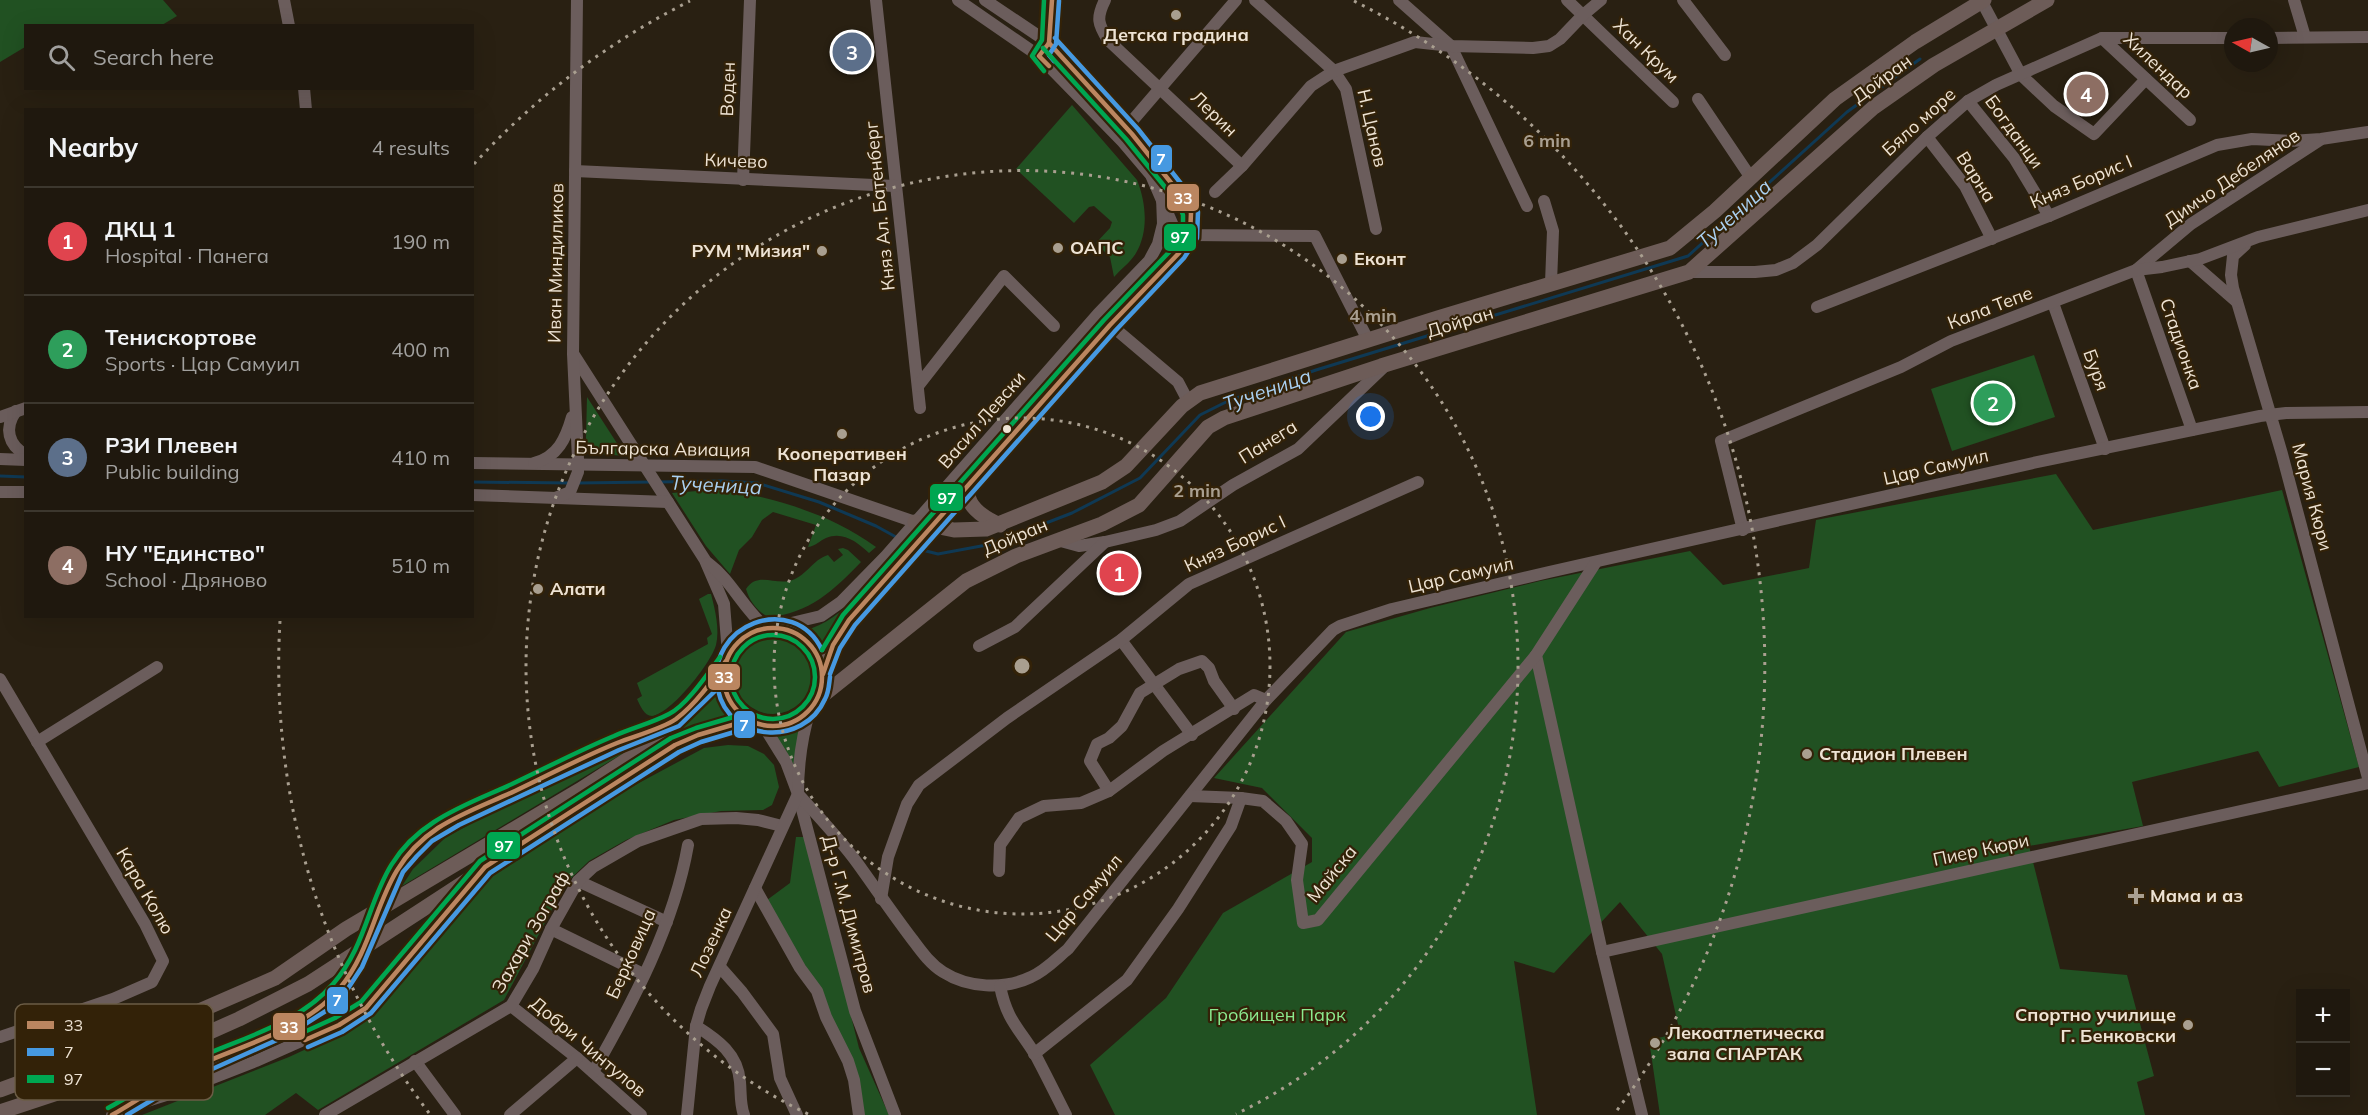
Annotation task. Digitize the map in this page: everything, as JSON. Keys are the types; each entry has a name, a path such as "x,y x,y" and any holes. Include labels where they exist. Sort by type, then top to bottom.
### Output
{"main road":[{"name":"Дойран","path":"915,522 931,527 973,531 1000,525 1115,475 1188,401 1200,393 1670,248 1715,211 1835,99 1915,42 1983,0"},
{"name":"Дойран","path":"813,705 966,581 1016,556 1102,524 1139,505 1208,427 1224,418 1386,365 1689,272 1874,106 1934,65 2047,0"},
{"path":"970,484 967,494 974,508 987,519 1000,525"},
{"path":"213,1005 275,978 346,929 590,784 650,745 708,687 737,641 750,632 772,626 793,630 805,637 814,648 823,674 822,687 813,705 788,724 756,723 698,735 675,745 308,984 213,1029"},
{"path":"727,657 723,674 724,688 734,706 756,723"},
{"path":"0,1090 15,1084"},
{"path":"0,1112 36,1100"}],"street":[{"path":"284,0 289,24"},
{"name":"Иван Миндиликов","path":"577,0 573,354 705,560 724,604 727,657"},
{"name":"Воден","path":"743,180 750,0"},
{"name":"Княз Ал. Батенберг","path":"876,0 920,408"},
{"path":"958,0 1039,56 1137,158 1156,182 1174,228 1181,233 1315,236 1368,340"},
{"path":"985,0 1049,43 1126,128 1184,199 1191,213 1190,235"},
{"path":"1039,56 1049,43 1052,0"},
{"name":"Лерин","path":"1105,0 1099,15 1099,26 1108,40 1242,166"},
{"path":"1126,128 1236,0"},
{"name":"Н. Цанов","path":"1255,0 1334,71 1346,89 1376,229"},
{"path":"1400,0 1451,46 1527,206"},
{"name":"Хан Крум","path":"1568,0 1673,102"},
{"path":"1215,192 1242,166 1311,86 1334,71 1415,42 1451,46 1533,48 1549,46 1560,39 1601,0"},
{"path":"1683,0 1725,55"},
{"path":"1983,0 2021,75 2054,106 2094,134 2146,79"},
{"path":"2294,0 2305,37"},
{"path":"2278,38 2368,37"},
{"name":"Бяло море","path":"1689,272 1755,272 1776,270 1793,263 1817,245 1927,136 1968,100 2102,38 2224,38"},
{"name":"Хилендар","path":"2102,38 2190,120"},
{"path":"304,90 306,108"},
{"path":"1698,99 1751,178"},
{"name":"Богданци","path":"1968,100 2014,158 2049,216"},
{"name":"Княз Борис I","path":"1817,307 2049,216 2217,144 2252,139 2291,141 2321,139 2368,132"},
{"name":"Варна","path":"1927,136 1965,186 1992,239"},
{"name":"Димчо Дебелянов","path":"2136,270 2191,224 2321,139"},
{"name":"Кичево","path":"575,171 896,186"},
{"name":"Васил Левски","path":"772,626 810,620 831,610 886,556 1098,314 1154,254 1163,224 1162,197"},
{"path":"1544,201 1553,231 1551,283"},
{"name":"Кала Тепе","path":"1743,530 1720,441 1901,367 1951,341 2136,270 2190,261 2258,237 2368,210"},
{"name":"Васил Левски","path":"823,674 829,653 840,631 1110,325 1179,252 1190,235"},
{"name":"Мария Кюри","path":"2258,237 2242,246 2233,256 2231,275 2368,778"},
{"path":"2190,261 2237,302"},
{"name":"Стадионка","path":"2136,270 2192,430"},
{"path":"918,386 1004,276 1054,326"},
{"name":"Буря","path":"2053,303 2105,449"},
{"path":"1098,314 1178,382 1188,401"},
{"path":"555,498 564,496 572,489 578,469 573,354"},
{"name":"Панега","path":"1057,540 1079,546 1105,542 1156,530 1180,521 1233,485 1298,449 1386,365"},
{"path":"0,417 21,410"},
{"path":"0,427 21,410"},
{"path":"21,410 10,424 10,441 15,448 24,454"},
{"path":"524,465 544,460 560,447 575,410"},
{"name":"Цар Самуил","path":"798,794 840,839 881,899 925,957 943,972 966,982 1000,986 1032,977 1068,949 1266,700 1333,630 1340,626 1392,609 2033,463 2270,414 2368,412"},
{"path":"0,459 24,460"},
{"name":"Българска Авиация","path":"474,464 578,469 746,466 765,469 915,522"},
{"name":"Княз Борис I","path":"881,899 888,857 907,804 919,785 1007,718 1121,640 1189,584 1418,482"},
{"path":"0,492 24,492"},
{"path":"474,495 665,498"},
{"path":"979,646 1015,627 1105,542"},
{"name":"Иван Миндиликов","path":"705,560 718,570 749,612 772,626"},
{"name":"Майска","path":"1240,798 1263,801 1286,821 1302,844 1297,880 1303,923 1318,920 1536,655 1596,562"},
{"path":"1121,640 1192,735"},
{"path":"1536,655 1602,952 1642,1115"},
{"path":"1109,791 1090,761 1097,744 1109,738 1122,726 1140,693 1179,669 1202,661 1209,668 1214,681 1234,709"},
{"path":"37,742 157,667"},
{"name":"Кара Колю","path":"0,679 145,924 163,961 152,982 98,1004"},
{"path":"999,872 1000,845 1019,818 1044,806 1081,803 1109,791 1163,751 1254,695 1266,700"},
{"path":"798,794 801,740 813,705"},
{"path":"213,1060 293,1023 322,1006 338,990 352,969 398,866 415,846 444,824 616,743 675,720"},
{"name":"Д-р Г.М. Димитров","path":"756,723 786,762 798,794 855,1011 896,1115"},
{"name":"Пиер Кюри","path":"1602,952 2368,783"},
{"name":"Лозенка","path":"687,1115 696,1026 710,986 798,794"},
{"path":"1034,1054 1126,980 1178,909 1231,826 1240,798 1190,796"},
{"name":"Захари Зограф","path":"325,1115 511,1006 533,969 550,929 578,881 593,867 638,842 701,819 736,818 782,826"},
{"name":"Берковица","path":"593,1072 644,974 667,922 684,871 688,845"},
{"path":"213,1078 355,1017 384,988 485,867"},
{"path":"578,881 667,922"},
{"path":"755,888 800,968 817,991 826,1017 848,1061 854,1080 859,1115"},
{"path":"550,929 644,974"},
{"path":"720,968 742,992 773,1034 780,1078 797,1115"},
{"path":"1000,986 1004,1003 1014,1026 1034,1054 1066,1115"},
{"name":"Добри Чинтулов","path":"511,1006 577,1058 641,1115"},
{"path":"696,1026 719,1041 732,1055 740,1076 744,1115"},
{"name":"Кара Колю","path":"0,1037 15,1032"},
{"path":"510,1115 577,1058"},
{"path":"415,1061 455,1115"},
{"path":"112,1115 139,1100"},
{"path":"128,1107 150,1100"}],"green space":[{"path":"0,0 163,0 177,16 164,24 24,24 24,48 0,62"},
{"path":"1072,105 1137,180 1142,198 1145,216 1140,244 1136,253 1114,277 1110,257 1096,243 1110,228 1112,222 1094,206 1089,207 1074,223 1016,169"},
{"path":"2034,355 2055,417 1952,451 1931,389"},
{"path":"587,397 625,456 589,453 586,438"},
{"name":"Гробищен Парк","path":"2056,474 2093,530 2282,490 2359,767 2279,787 2258,751 2132,782 2143,826 2029,846 2060,969 2127,975 2154,1076 2137,1082 2145,1115 1660,1115 1649,1040 1680,1033 1662,954 1620,902 1554,973 1514,961 1537,1115 1115,1115 1090,1065 1166,998 1223,913 1312,862 1312,838 1262,788 1214,778 1346,632 1430,608 1540,581 1690,551 1723,585 1809,568 1816,520"},
{"path":"723,489 803,509 841,525 876,547 869,553 855,542 844,537 832,536 808,547 816,525 773,512 762,520 752,537 739,550 730,574 706,546 672,493"},
{"path":"899,546 828,633 821,646 805,630 833,617 845,607"},
{"path":"843,548 861,562 831,591 808,606 783,615 768,617 749,597 746,589 755,581 783,582 795,579 823,557 828,555 834,562 843,555 838,549"},
{"path":"711,594 717,626 717,639 713,653 699,675 669,707 649,716 637,699 642,696 637,683 708,644 707,638 712,634 699,599"},
{"path":"773,636 788,639 800,648 809,660 812,675 809,690 800,702 788,711 773,714 758,711 746,702 737,690 734,675 737,660 746,648 758,639"},
{"path":"717,685 724,704 738,721 634,765 502,847 500,844 648,751"},
{"path":"803,727 795,768 785,749 772,734"},
{"path":"629,741 632,743 632,748 402,886 413,869 445,838 553,779"},
{"path":"728,745 748,746 764,754 774,765 779,787 772,805 763,810 721,811 674,820 626,840 589,861 566,883 504,1000 318,1110 296,1093 265,1115 142,1115 180,1100 213,1100 213,1087 289,1057 358,1025 400,983 487,880 596,806 704,748"},
{"path":"796,837 806,837 859,1048 889,1115 860,1115 854,1069 767,900 790,883"}],"waterway":[{"name":"Тученица","path":"918,549 938,554 992,544 1072,513 1140,478 1200,415 1228,401 1316,370 1688,256 1847,112 1920,59"},
{"name":"Тученица","path":"0,476 24,477"},
{"name":"Тученица","path":"474,482 571,483"},
{"name":"Тученица","path":"577,483 652,482"},
{"name":"Тученица","path":"658,482 757,483 819,502 896,537"}],"transit line":[{"name":"97","path":"1044,0 1042,40 1032,56 1044,71"},
{"name":"33","path":"1049,66 1039,56 1049,43 1052,0"},
{"name":"7","path":"1054,61 1049,55 1056,44 1059,1"},
{"name":"7","path":"830,674 840,648 855,625 1116,330 1184,258 1197,238 1198,212 1190,195 1138,129 1055,38"},
{"name":"33","path":"823,674 833,645 849,620 1110,325 1179,253 1190,235 1191,213 1184,199 1132,134 1049,43"},
{"name":"97","path":"822,650 843,615 1104,320 1173,248 1183,233 1183,215 1178,203 1126,139 1043,48"},
{"name":"7","path":"822,650 809,632 792,622 773,619 754,623 737,633 724,648 717,667 718,690 725,708 736,721 751,729 768,732 785,731 801,725 815,715 826,696 830,677"},
{"name":"33","path":"773,628 792,632 808,642 818,658 822,677 818,696 808,712 792,722 773,726 754,722 738,712 728,696 724,677 728,658 738,642 754,632 773,628"},
{"name":"97","path":"773,635 789,638 808,654 815,677 812,693 796,712 773,719 757,716 738,700 731,677 734,661 750,642 773,635"},
{"name":"97","path":"213,1051 285,1021 319,998 333,984 348,964 384,879 396,858 412,839 443,816 462,806 588,747 676,710 690,696 720,657"},
{"name":"33","path":"213,1059 291,1026 326,1003 354,968 401,864 417,845 438,828 591,754 670,723 697,699 726,661"},
{"name":"7","path":"213,1069 288,1035 329,1009 345,993 362,967 403,872 432,841 459,825 619,750 679,726 714,692 732,665"},
{"name":"97","path":"302,1033 335,1018 361,1002 480,861 671,738 747,713"},
{"name":"33","path":"305,1040 339,1025 366,1008 485,867 675,745 698,735 749,720"},
{"name":"7","path":"308,1047 342,1032 371,1013 490,873 679,752 701,742 751,727"},
{"name":"97","path":"108,1108 122,1100"},
{"name":"33","path":"112,1115 137,1100"},
{"name":"7","path":"127,1115 152,1100"}],"place":[{"name":"Детска градина","path":"1176,15"},
{"name":"РЗИ Плевен","path":"852,52"},
{"name":"НУ \"Единство\"","path":"2086,94"},
{"name":"ОАПС","path":"1058,248"},
{"name":"РУМ \"Мизия\"","path":"822,251"},
{"name":"Еконт","path":"1342,259"},
{"name":"Тенискортове","path":"1993,403"},
{"name":"Кооперативен Пазар","path":"842,434"},
{"name":"ДКЦ 1","path":"1119,573"},
{"name":"Алати","path":"538,589"},
{"name":"Стадион Плевен","path":"1807,754"},
{"name":"Мама и аз","path":"2136,896"},
{"name":"Спортно училище Г. Бенковски","path":"2188,1025"},
{"name":"Лекоатлетическа зала СПАРТАК","path":"1655,1043"}]}
